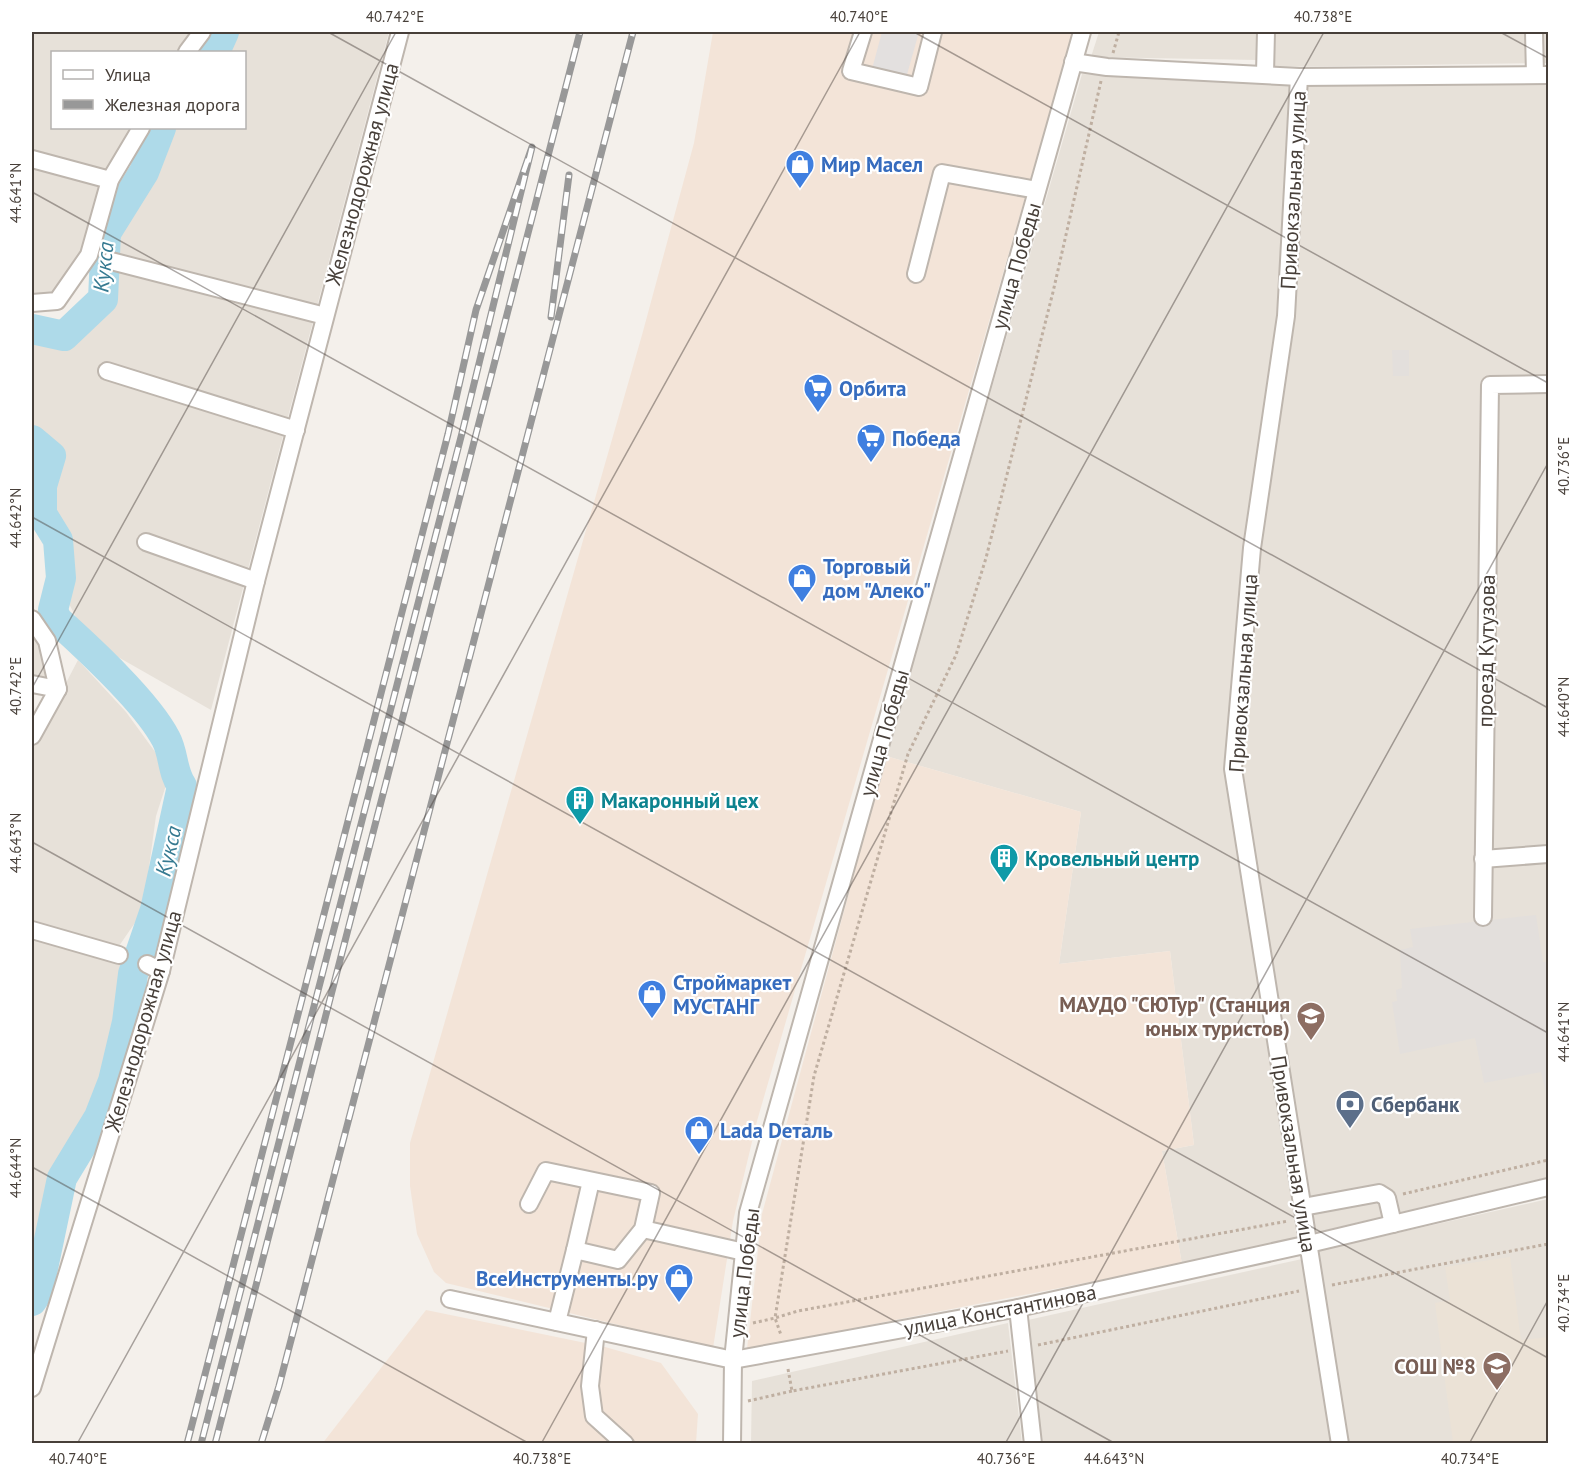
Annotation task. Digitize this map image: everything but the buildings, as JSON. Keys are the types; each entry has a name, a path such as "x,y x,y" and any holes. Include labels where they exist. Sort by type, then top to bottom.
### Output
{"street":[{"path":"188,51 202,32"},
{"name":"Железнодорожная улица","path":"32,1388 154,968 399,32"},
{"path":"863,32 851,71 919,87 933,32"},
{"name":"улица Победы","path":"732,1443 733,1360 748,1213 1082,32"},
{"name":"Привокзальная улица","path":"1265,73 1266,32"},
{"path":"1073,62 1107,67 1265,73 1299,77 1542,75 1534,32"},
{"name":"Привокзальная улица","path":"1299,77 1286,316 1252,548 1233,769 1340,1443"},
{"path":"32,303 57,301 89,255 110,180 140,129"},
{"path":"32,159 110,180"},
{"path":"916,274 942,173 1037,190"},
{"path":"111,261 325,316"},
{"path":"107,371 296,430"},
{"name":"проезд Кутузова","path":"1483,917 1490,385 1548,384"},
{"path":"146,542 256,581"},
{"path":"32,619 48,641 58,689 32,736"},
{"path":"32,684 58,689"},
{"path":"1483,859 1548,854"},
{"path":"32,930 119,955"},
{"path":"529,1204 546,1171 651,1193 643,1229 618,1260 574,1250"},
{"path":"557,1322 591,1181"},
{"name":"улица Константинова","path":"450,1299 733,1360 1018,1308 1309,1244 1548,1186"},
{"path":"1304,1212 1379,1193 1387,1198 1393,1224"},
{"path":"643,1229 744,1252"},
{"path":"1018,1308 1033,1443"},
{"path":"596,1330 590,1386 594,1416 625,1443"}],"path":[{"path":"783,1339 775,1318 817,1066 908,754 956,655 986,558 1053,292 1097,91 1119,32"},
{"path":"1387,1198 1548,1160"},
{"path":"751,1323 809,1309 1304,1212"},
{"path":"748,1401 1548,1244"},
{"path":"788,1369 792,1391"}],"shaded area":[{"path":"32,32 192,32 179,51 51,51 51,129 132,129 107,173 32,153"},
{"path":"232,32 389,32 211,710 118,657 78,621 68,602 71,575 65,537 51,508 51,484 58,458 53,447 32,431 32,338 64,344 108,306 114,235 156,167 169,129 246,129 246,51 223,51"},
{"path":"713,32 1073,32 757,1121 733,1221 713,1348 446,1283 434,1272 417,1234 410,1186 410,1143 642,335 694,143"},
{"path":"882,32 919,32 906,78 872,69"},
{"path":"1099,32 1259,32 1258,60 1091,57"},
{"path":"1274,32 1548,32 1548,63 1273,67"},
{"path":"1082,74 1289,84 1276,326 1244,551 1226,771 1297,1239 1182,1264 1162,1151 1194,1145 1170,951 1059,964 1081,812 886,756"},
{"path":"1548,81 1548,1177 1314,1233 1240,768 1258,547 1306,83"},
{"path":"32,167 100,185 85,248 55,297 32,299"},
{"path":"1392,350 1409,350 1409,376 1393,376"},
{"path":"32,628 44,645 48,681 32,677"},
{"path":"78,660 126,712 161,760 168,779 156,816 143,911 119,946 32,923 32,748"},
{"path":"886,756 1081,812 1059,964 1170,951 1194,1145 1162,1151 1182,1264 747,1349 762,1214"},
{"path":"1536,915 1543,962 1548,962 1548,1101 1541,1072 1484,1083 1475,1038 1400,1054 1392,1002 1397,1001 1396,990 1402,988 1400,950 1413,947 1410,929"},
{"path":"32,937 122,963 107,1064 97,1103 57,1176 43,1222 32,1284"},
{"path":"1548,1199 1548,1443 1348,1443 1317,1251"},
{"name":"СОШ №8","path":"1510,1257 1521,1340 1548,1337 1548,1441 1525,1444 1453,1443 1435,1303 1450,1300 1445,1267"},
{"path":"1302,1259 1334,1443 1041,1443 1028,1320"},
{"path":"426,1310 605,1347 661,1363 698,1414 696,1443 322,1444"},
{"path":"1008,1323 1022,1443 751,1443 752,1381"}],"waterway":[{"name":"Кукса","path":"215,51 224,32"},
{"name":"Кукса","path":"32,329 64,336 103,299 106,233 144,172 161,129"},
{"name":"Кукса","path":"32,440 51,456 42,486 42,514 58,540 61,578 53,610 57,620 116,676 157,724 169,745 176,775 182,786 155,910 133,974 127,1022 113,1081 99,1117 62,1178 38,1292 32,1301"}],"railway":[{"path":"215,1444 580,32"},
{"path":"261,1444 279,1386 633,32"},
{"path":"187,1444 448,434 476,310 532,147 462,433 201,1444"},
{"path":"551,317 569,175"}],"place":[{"name":"Мир Масел","path":"800,190"},
{"name":"Орбита","path":"818,414"},
{"name":"Победа","path":"871,464"},
{"name":"Торговый дом \"Алеко\"","path":"802,604"},
{"name":"Макаронный цех","path":"580,826"},
{"name":"Кровельный центр","path":"1004,884"},
{"name":"Строймаркет МУСТАНГ","path":"652,1020"},
{"name":"МАУДО \"СЮТур\" (Станция юных туристов)","path":"1311,1042"},
{"name":"Сбербанк","path":"1350,1130"},
{"name":"Lada Dеталь","path":"699,1156"},
{"name":"ВсеИнструменты.ру","path":"679,1304"},
{"name":"СОШ №8","path":"1497,1392"}]}
